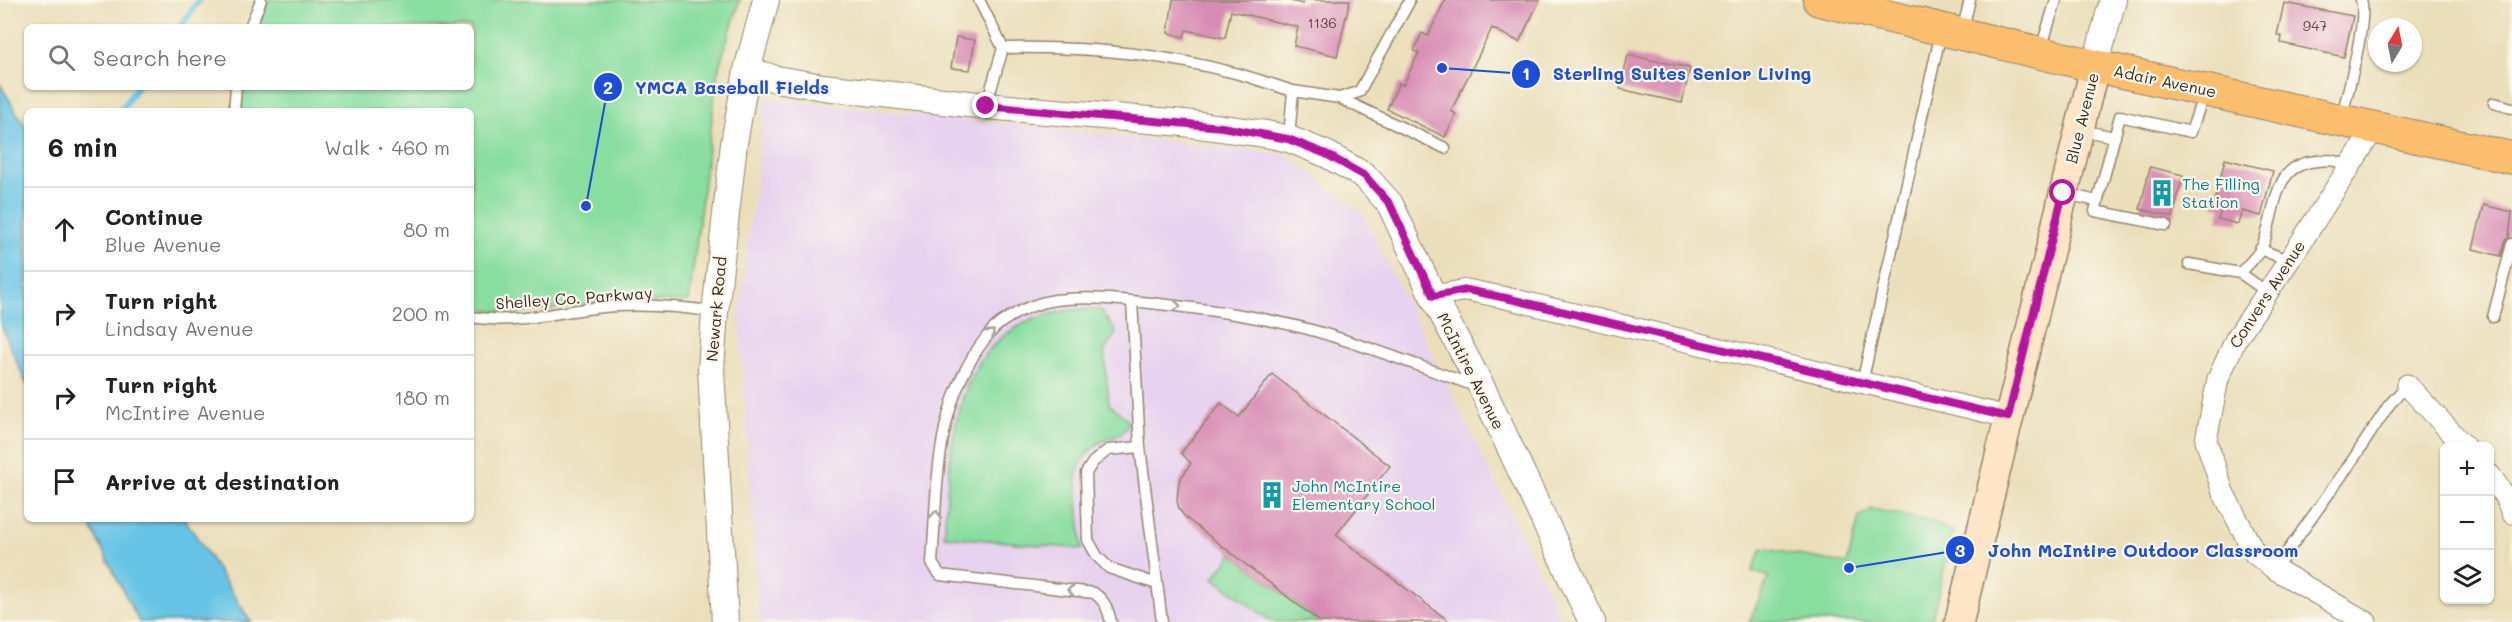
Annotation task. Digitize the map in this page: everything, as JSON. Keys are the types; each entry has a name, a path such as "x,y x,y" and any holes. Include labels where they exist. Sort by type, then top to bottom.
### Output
{"main road":[{"name":"Adair Avenue","path":"1818,0 2095,66 2512,156"},
{"name":"Blue Avenue","path":"1959,622 2095,66"}],"street":[{"name":"Newark Road","path":"725,622 711,369 715,312 734,144 747,70 766,0"},
{"name":"Blue Avenue","path":"2095,66 2113,0"},
{"name":"McIntire Avenue","path":"747,70 776,79 823,87 986,106 1222,127 1288,139 1326,154 1365,176 1390,204 1433,296 1482,388 1592,622"},
{"name":"Convers Avenue","path":"2366,622 2275,569 2255,554 2223,492 2206,440 2218,379 2235,339 2289,261 2375,127"},
{"path":"1433,296 1467,290 2008,417"},
{"path":"2407,385 2459,442"},
{"path":"2494,481 2506,498 2512,513"}],"lane":[{"path":"251,24 261,0"},
{"path":"979,0 1003,48 986,106"},
{"path":"1862,383 1951,32 1970,0"},
{"path":"2040,52 2056,0"},
{"path":"2341,119 2361,32 2363,5 2361,0"},
{"path":"1339,98 1359,92 1409,2"},
{"path":"1003,48 1037,47 1106,51 1230,72 1293,91 1339,98 1444,148"},
{"path":"2166,225 2095,212 2120,116 2191,132 2205,89"},
{"path":"234,108 236,90"},
{"path":"1288,139 1293,91"},
{"path":"2494,104 2512,108"},
{"path":"2079,130 2115,136"},
{"path":"2240,273 2260,249 2283,176 2300,164 2325,159 2333,159 2350,166"},
{"path":"2063,193 2097,201"},
{"path":"2493,317 2509,265 2512,244"},
{"path":"2260,249 2289,261"},
{"path":"2189,264 2240,273 2267,292"},
{"path":"1111,622 1109,611 1103,600 1094,593 940,575 932,563 943,429 950,403 962,374 989,332 1028,308 1053,301 1084,298 1132,301 1247,315 1315,331 1482,388"},
{"path":"1132,301 1140,447 1162,622"},
{"name":"Shelley Co. Parkway","path":"474,317 515,319 632,305 715,312"},
{"path":"2275,569 2389,405 2407,385"},
{"path":"1140,447 1108,450 1093,462 1086,473 1089,540 1097,556 1109,568 1157,584"}],"shaded area":[{"path":"766,98 1285,154 1364,215 1561,617 1548,622 759,622 739,316"}],"green space":[{"path":"268,0 740,0 718,70 689,301 612,302 516,313 474,309 474,108 241,108 243,90 474,90 474,24 260,24"},
{"path":"1080,309 1101,310 1116,333 1104,351 1109,404 1126,418 1129,424 1120,434 1092,448 1076,476 1082,549 944,536 950,460 956,423 966,389 982,359 1005,335 1037,318"},
{"path":"1872,509 1933,522 1953,532 1931,622 1749,622 1769,577 1752,571 1762,548 1847,564 1859,518"},
{"path":"1232,554 1320,622 1272,622 1214,578"}],"water":[{"path":"0,84 24,125 24,379 0,322"},
{"path":"89,522 187,522 251,622 139,622"}],"building":[{"path":"1173,0 1287,0 1303,4 1304,0 1350,0 1337,56 1294,46 1298,27 1231,11 1225,38 1186,30 1184,37 1168,33"},
{"path":"1445,0 1540,0 1519,42 1492,28 1451,111 1456,114 1445,137 1387,109 1399,83 1403,85 1419,53 1414,51 1422,33 1428,36"},
{"path":"2284,3 2353,16 2344,57 2281,43 2282,36 2277,35"},
{"path":"956,37 975,40 970,70 951,68"},
{"path":"1628,55 1690,68 1682,103 1620,89"},
{"path":"2225,159 2273,171 2261,216 2242,211 2238,224 2218,219 2222,207 2214,205"},
{"name":"The Filling Station","path":"2150,167 2183,175 2173,217 2140,209"},
{"path":"2484,205 2512,212 2509,237 2501,256 2473,249"},
{"name":"John McIntire Elementary School","path":"1272,374 1390,466 1336,535 1450,622 1320,622 1186,518 1179,509 1177,500 1179,481 1191,463 1181,453 1221,403 1239,417"}],"waterway":[{"path":"182,24 199,0"},
{"path":"122,108 135,90"}],"place":[{"name":"Sterling Suites Senior Living","path":"1442,68"},
{"name":"The Filling Station","path":"2162,193"},
{"name":"YMCA Baseball Fields","path":"586,206"},
{"name":"John McIntire Elementary School","path":"1272,495"},
{"name":"John McIntire Outdoor Classroom","path":"1849,568"}],"route":[{"path":"986,106 1222,127 1288,139 1326,154 1365,176 1390,204 1433,296 1467,290 1506,298 2008,417 2063,193"}]}
